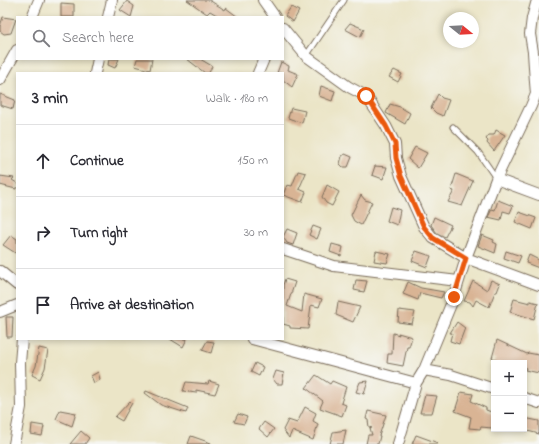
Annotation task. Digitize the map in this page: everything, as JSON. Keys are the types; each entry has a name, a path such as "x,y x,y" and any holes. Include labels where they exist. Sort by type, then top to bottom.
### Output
{"street":[{"path":"32,16 39,0"},
{"path":"108,16 112,0"},
{"path":"263,0 274,16"},
{"path":"398,444 416,383 424,370 454,297 466,258 496,179 532,106 536,94 530,34 532,18 537,0"},
{"path":"284,32 306,56 349,87 366,96 386,126 395,144 396,158 401,176 424,227 433,238 466,258 539,285"},
{"path":"0,80 16,52"},
{"path":"94,72 98,60"},
{"path":"258,72 264,60"},
{"path":"496,179 539,195"},
{"path":"284,249 334,266 458,282"},
{"path":"0,271 16,284"},
{"path":"0,312 16,305"},
{"path":"14,444 21,407 20,363 22,340"},
{"path":"256,340 416,383"},
{"path":"424,370 450,375 491,388"},
{"path":"527,399 539,403"}],"lane":[{"path":"306,56 344,0"},
{"path":"454,127 478,152 496,179"}],"building":[{"path":"187,0 209,0 225,10 226,8 237,16 218,16 210,11 207,14"},
{"path":"127,1 134,6 131,16 120,10"},
{"path":"61,3 74,4 74,16 61,16"},
{"path":"291,7 299,11 293,22 285,16"},
{"path":"3,17 16,19 11,33 4,34 0,31"},
{"path":"350,23 364,29 360,37 345,29"},
{"path":"109,60 119,60 115,68 108,65"},
{"path":"137,60 152,60 150,70 135,66"},
{"path":"188,60 202,60 212,66 209,72 204,72"},
{"path":"281,62 289,66 288,70 298,74 292,87 284,81 284,72 277,72"},
{"path":"394,70 402,74 398,82 389,77"},
{"path":"321,86 335,91 332,101 319,96"},
{"path":"0,94 15,100 13,109 0,105"},
{"path":"438,94 442,98 449,100 443,116 436,113 431,108"},
{"path":"390,104 400,107 410,113 405,124 386,113"},
{"path":"291,108 305,111 302,123 288,118"},
{"path":"496,130 505,135 494,151 487,143 488,141 486,139 489,135 494,135"},
{"path":"415,147 427,153 418,168 408,159"},
{"path":"345,154 352,157 348,167 343,167 340,164 342,156"},
{"path":"375,166 387,167 383,179 372,175"},
{"path":"298,171 306,173 299,189 306,192 302,202 284,195 287,185 292,186"},
{"path":"456,174 473,181 462,206 448,202 454,191 451,190"},
{"path":"0,176 14,178 12,180 16,182 16,189 0,185"},
{"path":"327,185 339,192 332,206 326,203 322,197"},
{"path":"361,195 365,200 372,202 361,225 354,221 351,215"},
{"path":"498,200 513,206 510,213 503,211 501,220 488,217 492,209 495,210"},
{"path":"391,207 400,210 397,225 387,221"},
{"path":"519,212 536,218 532,229 515,222"},
{"path":"434,217 451,225 445,237 437,233 431,225"},
{"path":"313,226 321,229 317,239 309,235"},
{"path":"287,229 297,233 293,245 287,243 284,238"},
{"path":"11,235 16,238 16,253 3,245"},
{"path":"482,235 494,240 493,242 497,244 495,253 478,246"},
{"path":"332,244 343,247 341,256 330,252"},
{"path":"376,251 390,254 387,263 374,261"},
{"path":"416,251 431,256 427,267 412,261"},
{"path":"506,251 521,256 518,263 504,258"},
{"path":"529,255 539,260 539,268 526,263"},
{"path":"285,279 295,282 287,306 302,312 304,294 322,299 319,307 311,305 308,329 290,328 290,326 284,324"},
{"path":"356,280 367,281 364,292 354,290"},
{"path":"491,280 500,284 489,307 476,300 473,306 470,302 464,301 473,281 487,290"},
{"path":"408,282 421,288 444,292 441,298 420,293 418,300 403,294"},
{"path":"514,299 530,303 530,301 538,303 534,319 510,312"},
{"path":"338,302 360,307 353,322 336,315"},
{"path":"399,310 415,312 412,324 398,322"},
{"path":"6,317 13,317 12,337 7,337"},
{"path":"457,322 465,328 459,344 450,341 452,333 450,333"},
{"path":"393,333 412,337 409,347 407,347 403,366 387,363 388,354 392,354"},
{"path":"172,340 186,340 183,347"},
{"path":"497,340 527,354 539,355 539,373 527,370 527,360 496,360 492,358"},
{"path":"207,341 214,342 211,353 202,350"},
{"path":"39,348 48,350 45,368 40,379 32,375 36,366"},
{"path":"255,363 263,367 259,376 251,372"},
{"path":"276,371 284,373 282,384 277,384 273,379"},
{"path":"98,372 100,379 94,383 91,376"},
{"path":"316,375 330,384 332,381 346,387 341,403 346,405 342,416 320,408 323,401 306,388"},
{"path":"209,381 219,384 215,394 196,390 196,393 183,391 186,382 208,384"},
{"path":"368,381 364,394 356,392 360,382"},
{"path":"146,391 188,408 186,413 161,405 145,393"},
{"path":"461,392 473,394 471,401 491,412 491,428 469,428 471,417 455,411"},
{"path":"425,395 437,396 432,413 420,413"},
{"path":"130,401 132,403 122,421 115,417"},
{"path":"305,407 316,413 313,421 318,424 313,440 292,431 289,438 283,430 288,420 297,423"},
{"path":"60,410 76,413 72,426 56,419"},
{"path":"368,411 386,415 378,444 366,444 368,435 372,435 370,428 372,428 369,427 368,420 366,419"},
{"path":"238,414 247,417 244,424 234,422"},
{"path":"527,419 539,421 539,434 527,431"},
{"path":"264,422 274,429 268,437 259,429"},
{"path":"32,424 44,426 42,436 31,434"},
{"path":"346,430 343,444 330,444 333,432"},
{"path":"81,431 89,438 85,444 70,444"},
{"path":"416,435 438,443 438,444 412,444"},
{"path":"191,436 211,443 211,444 188,444"}],"route":[{"path":"366,96 386,126 395,144 396,158 401,176 414,208 424,227 433,238 466,258 454,297"}]}
